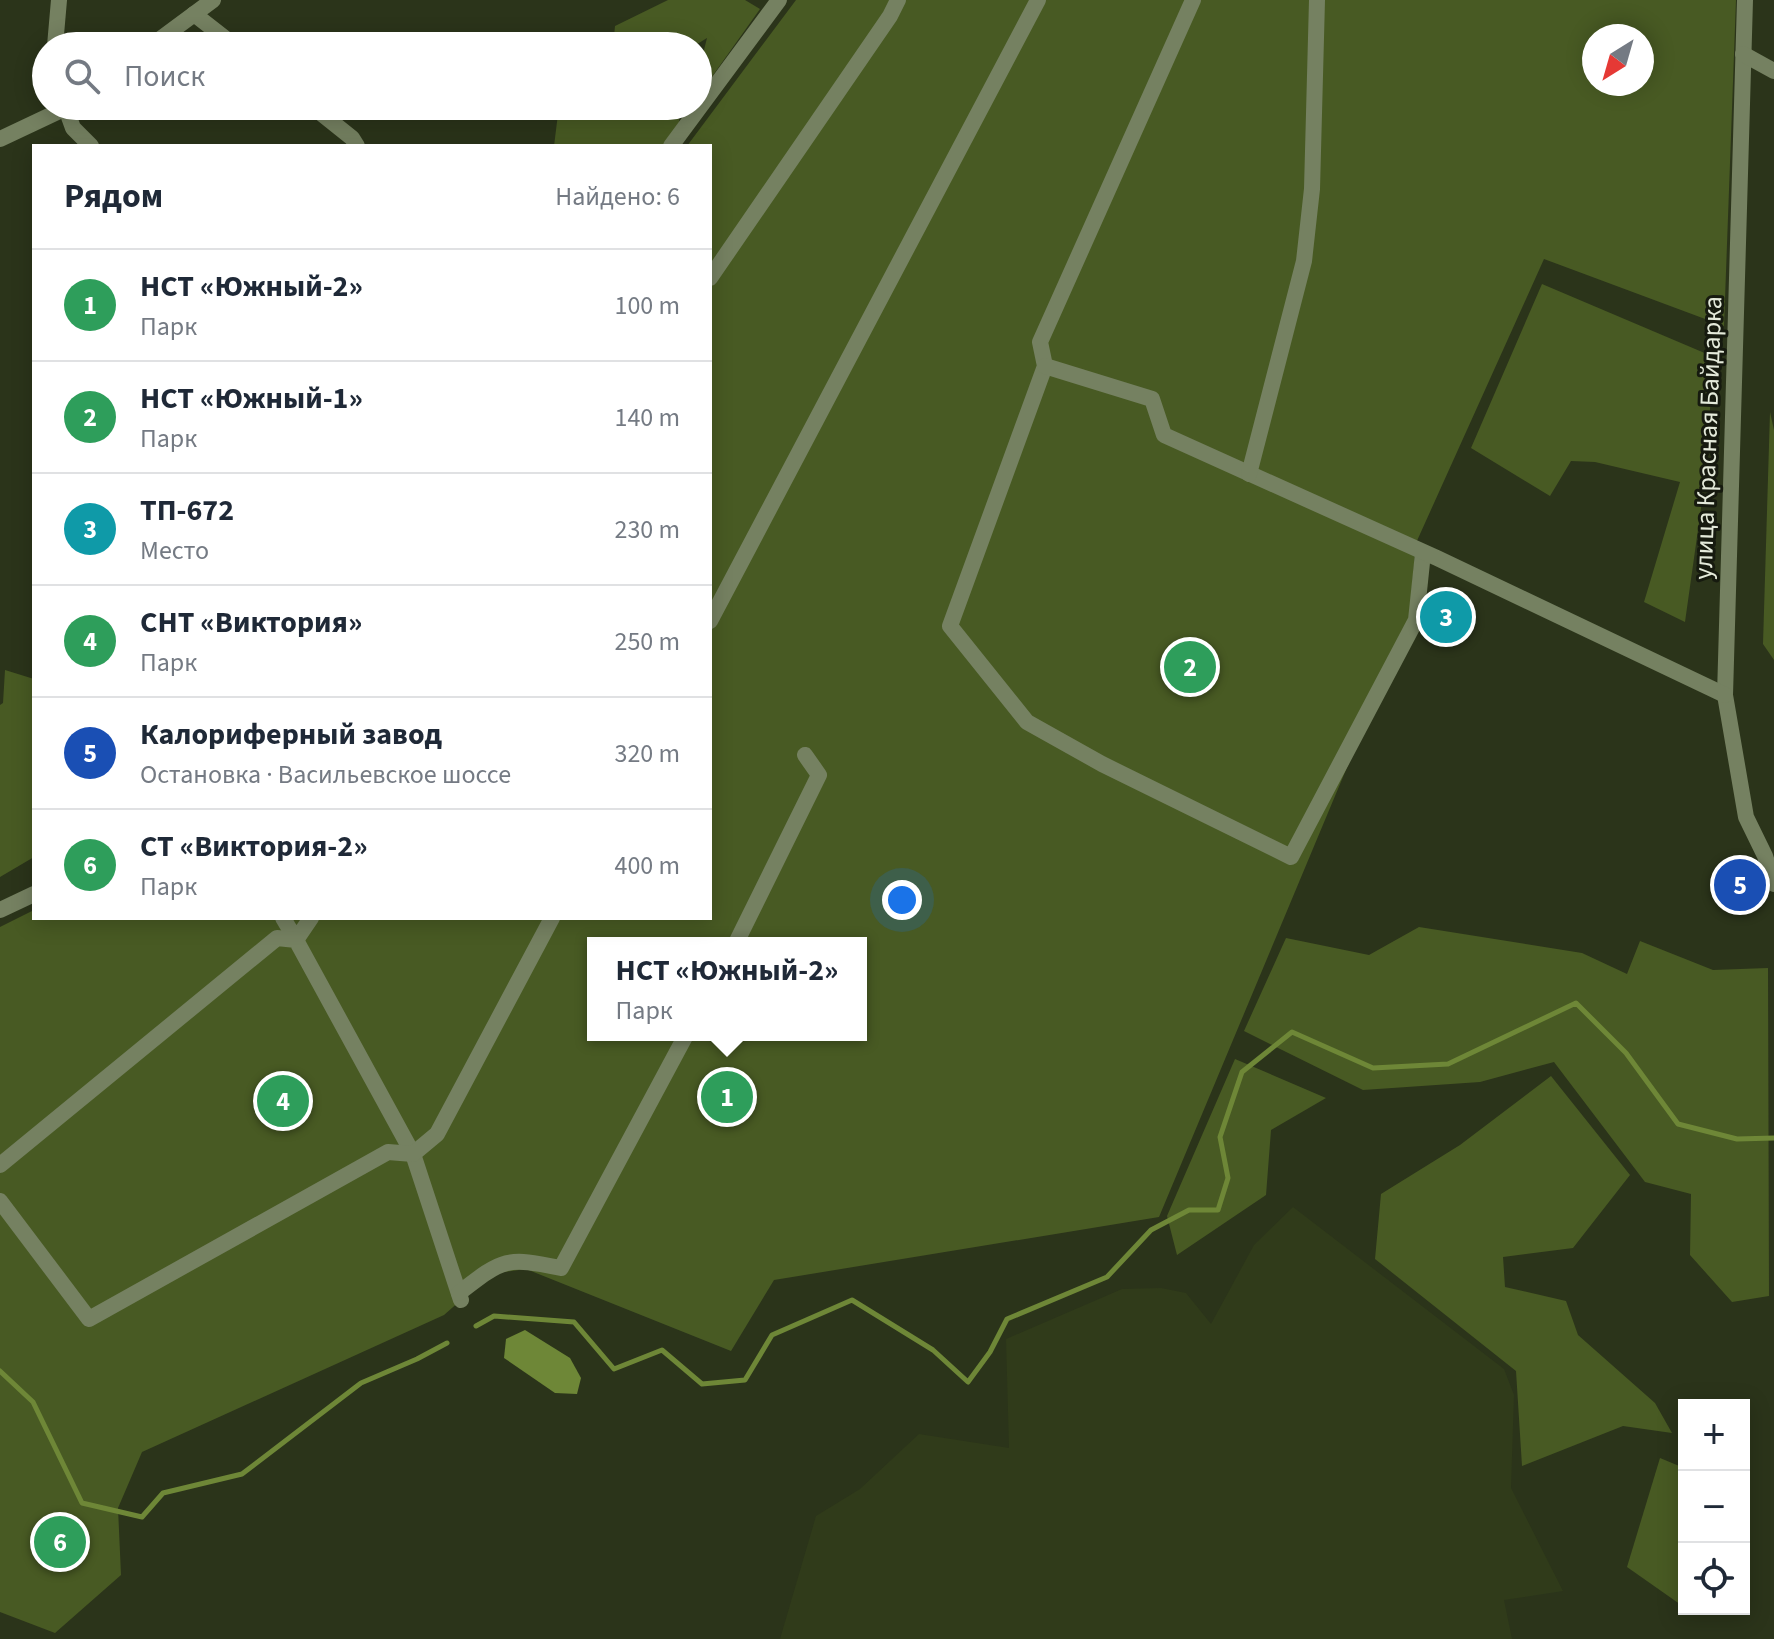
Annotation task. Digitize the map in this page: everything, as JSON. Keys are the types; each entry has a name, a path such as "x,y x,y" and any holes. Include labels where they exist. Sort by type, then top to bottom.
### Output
{"street":[{"path":"56,32 59,0"},
{"path":"170,32 213,0"},
{"path":"712,91 779,0"},
{"path":"712,275 898,0"},
{"path":"712,617 1038,0"},
{"path":"1193,0 1040,342 1045,366 950,626 1027,722 1115,771 1291,857 1416,620 1423,553"},
{"path":"1249,474 1304,261 1312,189 1317,0"},
{"name":"улица Красная Байдарка","path":"1745,0 1725,695 1746,817 1772,877"},
{"path":"194,14 217,32"},
{"path":"1743,54 1774,71"},
{"path":"0,139 40,120"},
{"path":"71,120 73,128 89,144"},
{"path":"330,120 356,144"},
{"path":"672,144 690,120"},
{"path":"1045,366 1152,399 1164,435 1725,695"},
{"path":"739,937 819,775 805,755"},
{"path":"0,910 32,895"},
{"path":"284,920 413,1154 460,1297 490,1269 518,1259 561,1268 683,1041"},
{"path":"296,940 310,920"},
{"path":"0,1201 89,1319 388,1152 413,1154 437,1134 551,920"},
{"path":"0,1165 277,938 296,940"}],"shaded area":[{"path":"668,0 745,0 760,9 712,77 712,32 614,32 615,26"},
{"path":"796,0 1736,0 1724,326 1544,259 1416,543 1409,619 1159,1217 774,1280 731,1351 526,1269 475,1276 461,1300 444,1315 142,1452 118,1508 121,1575 55,1633 0,1612 0,927 32,911 32,920 712,920 712,144 688,144 706,120 712,120 712,113"},
{"path":"557,120 679,120 680,125 666,144 554,144"},
{"path":"1542,284 1714,357 1704,487 1685,622 1644,602 1680,482 1595,462 1571,461 1550,496 1471,448"},
{"path":"1770,412 1774,430 1774,660 1763,644"},
{"path":"5,670 32,678 32,858 0,877 0,705 3,703"},
{"path":"1419,927 1582,953 1627,974 1640,941 1713,970 1768,968 1769,1296 1732,1302 1690,1255 1691,1194 1645,1182 1554,1062 1480,1082 1363,1090 1244,1031 1286,938 1369,955"},
{"path":"1235,1059 1326,1098 1271,1130 1266,1195 1177,1255 1167,1216"},
{"path":"1551,1076 1630,1175 1573,1248 1503,1257 1505,1287 1566,1301 1578,1335 1655,1403 1672,1433 1623,1426 1522,1466 1516,1371 1375,1259 1381,1194 1460,1145"},
{"path":"1293,1207 1504,1369 1514,1395 1511,1488 1563,1591 1504,1600 1512,1639 780,1639 816,1516 860,1489 919,1434 1009,1448 1006,1339 1122,1289 1161,1288 1186,1293 1211,1324 1254,1245"},
{"path":"525,1330 570,1358 581,1378 577,1394 555,1393 504,1358 506,1339"},
{"path":"1660,1458 1678,1466 1678,1603 1627,1567"}],"waterway":[{"path":"476,1326 494,1316 574,1322 614,1369 662,1350 702,1384 745,1380 772,1335 852,1300 933,1350 968,1382 990,1352 1007,1319 1107,1277 1151,1230 1189,1210 1218,1210 1228,1178 1220,1137 1242,1072 1292,1032 1373,1068 1448,1064 1576,1003 1626,1053 1678,1124 1737,1139 1774,1138"},
{"path":"0,1371 33,1402 82,1503 142,1517 163,1493 242,1474 361,1383 447,1343"}],"place":[{"name":"ТП-672","path":"1446,617"},
{"name":"НСТ «Южный-1»","path":"1190,667"},
{"name":"Калориферный завод","path":"1740,885"},
{"name":"НСТ «Южный-2»","path":"727,1097"},
{"name":"СНТ «Виктория»","path":"283,1101"},
{"name":"СТ «Виктория-2»","path":"60,1542"}]}
